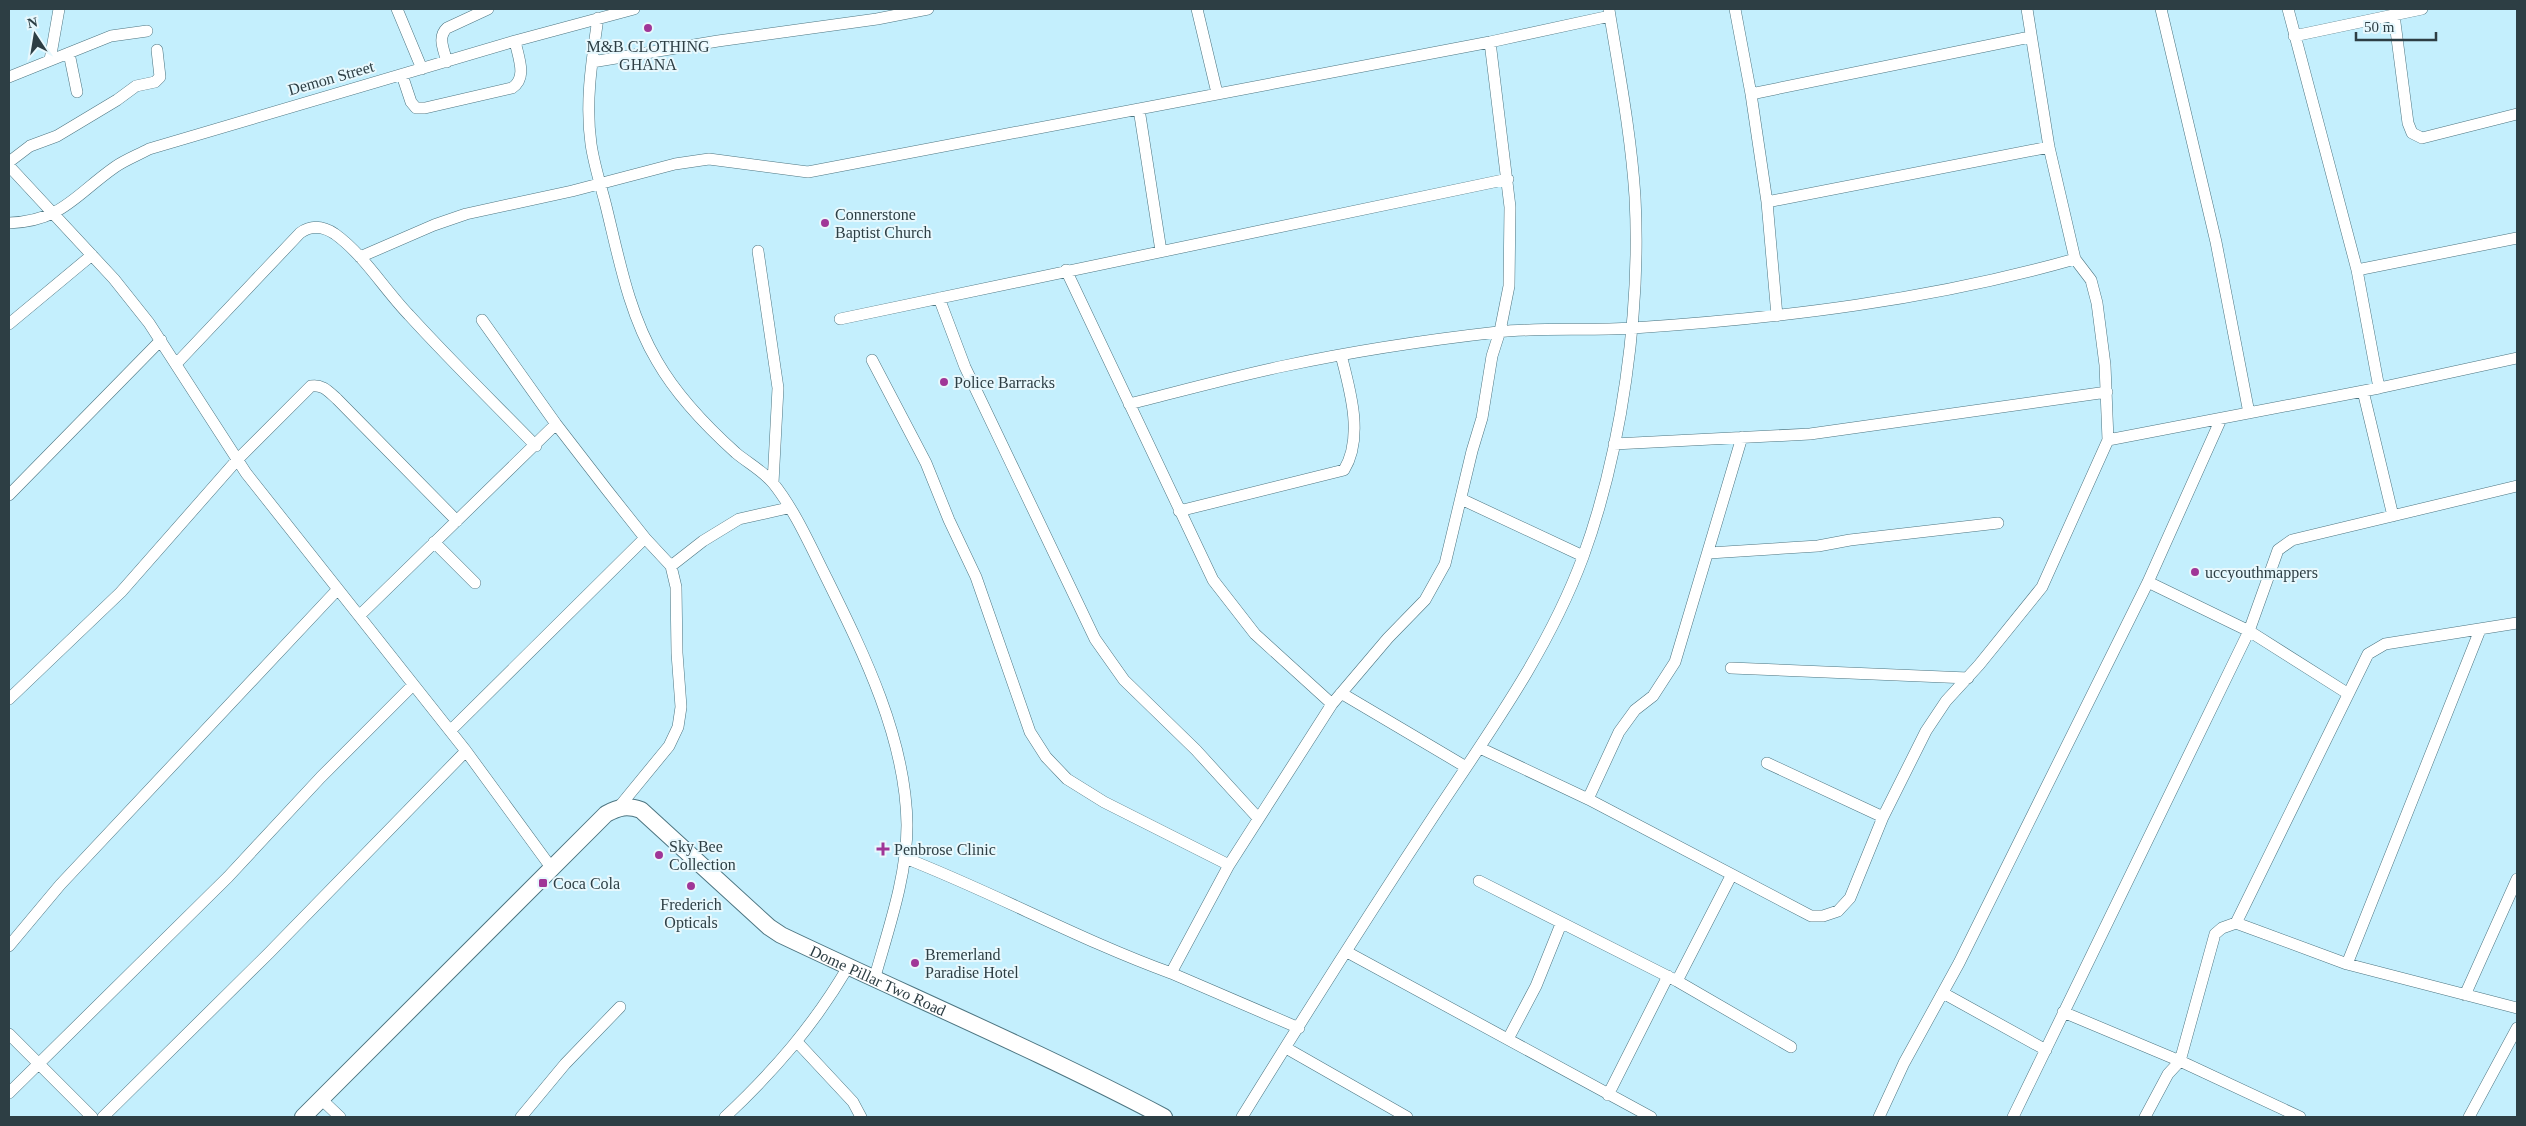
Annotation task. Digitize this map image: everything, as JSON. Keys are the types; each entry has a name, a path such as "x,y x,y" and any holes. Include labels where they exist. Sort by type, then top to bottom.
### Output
{"street":[{"path":"50,60 59,9"},
{"path":"397,9 422,69"},
{"path":"447,62 441,38 442,32 488,9"},
{"name":"Demon Street","path":"55,214 116,167 149,149 515,41 634,9"},
{"path":"592,62 728,39 878,19 928,9"},
{"path":"1197,9 1217,93"},
{"path":"1735,9 1751,94 1767,202 1777,316"},
{"path":"1480,748 1588,799 1810,916 1822,916 1838,911 1850,898 1883,817 1926,730 1946,700 1968,678 2042,587 2108,440 2107,392 2097,303 2091,280 2075,258 2050,147 2030,37 2027,9"},
{"path":"2161,9 2216,242 2250,413"},
{"path":"2288,9 2357,270 2379,388"},
{"path":"2294,36 2422,9"},
{"path":"360,257 434,225 466,214 572,191 600,182 675,164 709,159 808,172 1490,42 1609,12 1629,136 1635,195 1636,282 1625,379 1614,444 1593,528 1583,556 1541,649 1480,748 1380,899 1242,1117"},
{"path":"2394,15 2408,124 2412,133 2422,138 2517,114"},
{"path":"598,18 589,103 591,145 632,305 645,340 683,399 715,433 772,483 788,508 808,541 877,688 894,744 905,804 905,858 874,980"},
{"path":"9,77 111,36 147,31"},
{"path":"1751,94 2030,37"},
{"path":"402,75 411,102 416,108 425,108 512,88 519,84 522,76 515,41"},
{"path":"1172,973 1229,865 1332,704 1388,638 1416,610 1436,583 1445,564 1472,450 1482,418 1492,356 1500,331 1509,286 1511,248 1508,179 1490,42"},
{"path":"157,50 160,77 155,82 136,86 117,100 57,136 30,146 9,164 114,279 177,363 237,460 466,751 553,870"},
{"path":"69,53 77,92"},
{"path":"1139,109 1161,251"},
{"path":"1767,202 2050,147"},
{"path":"840,319 1066,270 1508,179"},
{"path":"9,224 40,220 55,214"},
{"path":"177,363 287,245 307,228 326,229 335,234 360,257 408,314 536,446"},
{"path":"2357,270 2517,238"},
{"path":"758,251 778,388 772,483"},
{"path":"9,324 92,255"},
{"path":"1129,404 1284,366 1500,331 1630,328 1777,316 1937,293 2026,273 2075,258"},
{"path":"1066,270 1213,580 1234,610 1278,657 1332,704"},
{"path":"939,298 965,367 1095,639 1124,680 1196,750 1258,818"},
{"path":"303,1117 553,870 606,814 619,807 669,746 678,727 682,707 676,646 676,588 671,566 645,538 556,424 482,320"},
{"path":"9,495 161,340"},
{"path":"1179,511 1344,470 1350,460 1355,414 1341,356"},
{"path":"2108,440 2379,388 2517,358"},
{"path":"872,360 926,463 949,520 976,577 1030,732 1046,757 1067,779 1104,802 1229,865"},
{"path":"9,699 121,592 237,460 310,386 324,387 337,399 456,521"},
{"path":"2363,391 2392,516"},
{"path":"1614,444 1742,437 1869,427 2107,392"},
{"path":"1879,1117 1904,1063 1943,993 2148,582 2221,419"},
{"path":"360,616 434,542 536,446 556,424"},
{"path":"1588,799 1619,732 1635,710 1654,696 1675,662 1710,553 1742,437"},
{"path":"2014,1117 2063,1012 2249,630 2278,550 2284,543 2517,486"},
{"path":"1461,499 1583,556"},
{"path":"671,566 703,541 739,519 788,508"},
{"path":"1710,553 1818,546 1850,540 1998,523"},
{"path":"450,731 645,538"},
{"path":"434,542 475,583"},
{"path":"2148,582 2249,630 2347,693"},
{"path":"9,946 60,885 338,589"},
{"path":"2236,923 2347,693 2368,654 2375,648 2385,644 2517,623"},
{"path":"2347,964 2480,630"},
{"path":"1731,668 1968,678"},
{"path":"9,1093 228,877 321,777 413,685"},
{"path":"1341,694 1466,768"},
{"path":"103,1117 269,952 466,751"},
{"path":"1767,763 1883,817"},
{"name":"Dome Pillar Two Road","path":"619,807 631,806 641,810 769,927 848,968 1018,1044 1164,1117"},
{"path":"905,858 960,880 1114,951 1172,973 1299,1028"},
{"path":"1608,1095 1731,876"},
{"path":"2465,995 2517,879"},
{"path":"1479,881 1561,924 1619,950 1673,978 1791,1047"},
{"path":"2145,1117 2168,1074 2180,1060 2215,934 2222,928 2236,923 2347,964 2517,1008"},
{"path":"1508,1039 1536,986 1561,924"},
{"path":"1347,952 1651,1117"},
{"path":"726,1117 798,1043 828,1002 848,968"},
{"path":"1943,993 2046,1050"},
{"path":"521,1117 552,1079 620,1008"},
{"path":"2063,1012 2180,1060 2295,1116"},
{"path":"2469,1117 2517,1028"},
{"path":"9,1034 92,1117"},
{"path":"798,1043 853,1102 861,1117"},
{"path":"1286,1048 1406,1117"},
{"path":"321,1099 340,1117"}],"place":[{"name":"M&B CLOTHING GHANA","path":"648,28"},
{"name":"Connerstone Baptist Church","path":"825,223"},
{"name":"Police Barracks","path":"944,382"},
{"name":"uccyouthmappers","path":"2195,572"},
{"name":"Penbrose Clinic","path":"883,849"},
{"name":"Sky Bee Collection","path":"659,855"},
{"name":"Coca Cola","path":"543,883"},
{"name":"Frederich Opticals","path":"691,886"},
{"name":"Bremerland Paradise Hotel","path":"915,963"}]}
